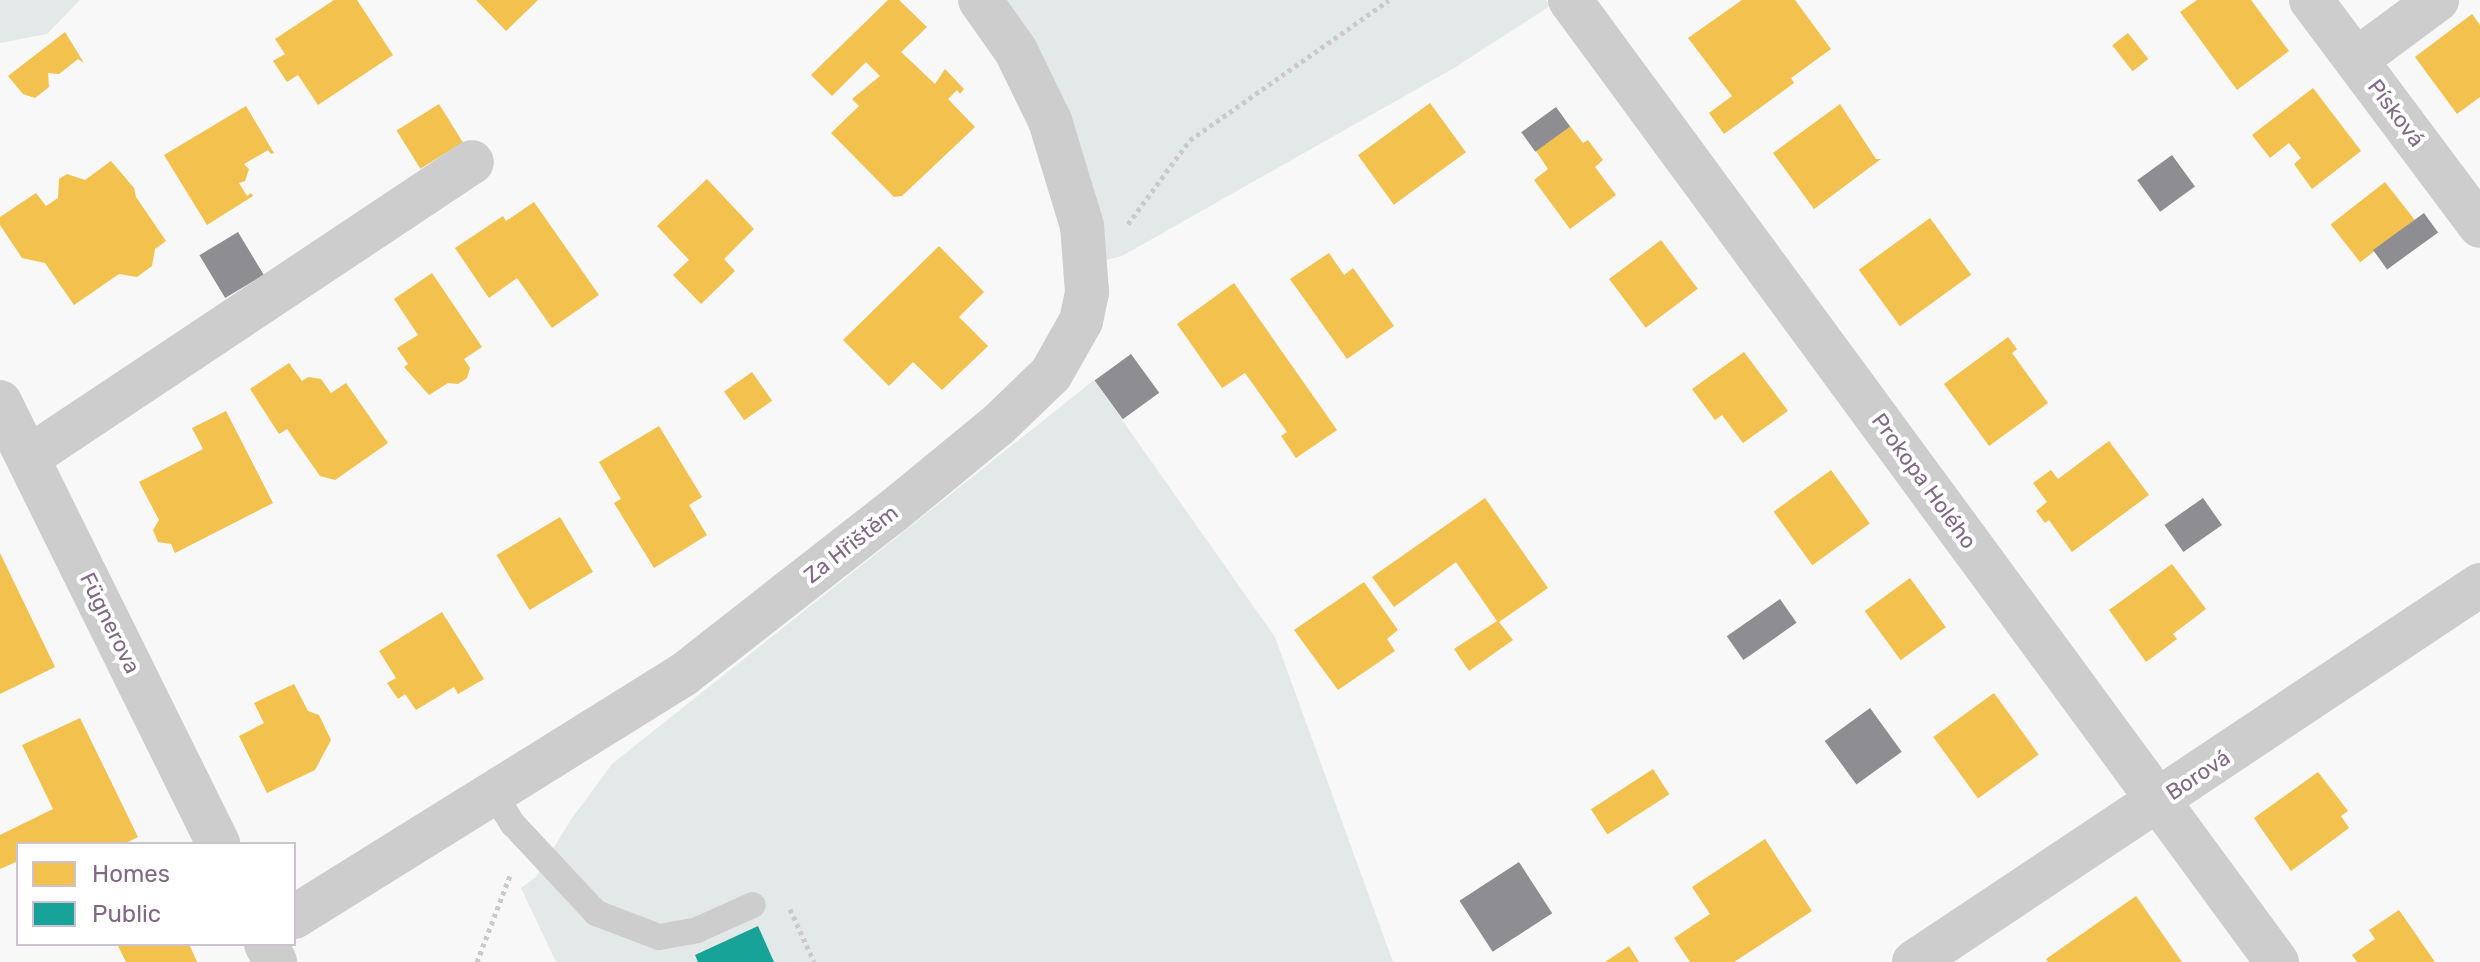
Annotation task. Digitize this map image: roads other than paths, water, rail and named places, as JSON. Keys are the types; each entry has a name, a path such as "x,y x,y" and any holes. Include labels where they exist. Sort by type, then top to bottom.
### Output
{"street":[{"name":"Za Hřištěm","path":"296,916 683,675 999,424 1051,374 1068,351 1081,321 1087,263 1082,226 1050,121 1016,51 980,0"},
{"name":"Prokopa Holého","path":"1570,0 2277,962"},
{"name":"Písková","path":"2311,0 2480,226"},
{"path":"2356,60 2437,0"},
{"path":"29,457 472,162"},
{"name":"Fügnerova","path":"0,402 217,842"},
{"name":"Borová","path":"1914,962 2480,585"}],"lane":[{"path":"494,794 526,839 596,913 659,937 697,930 753,905"}]}
